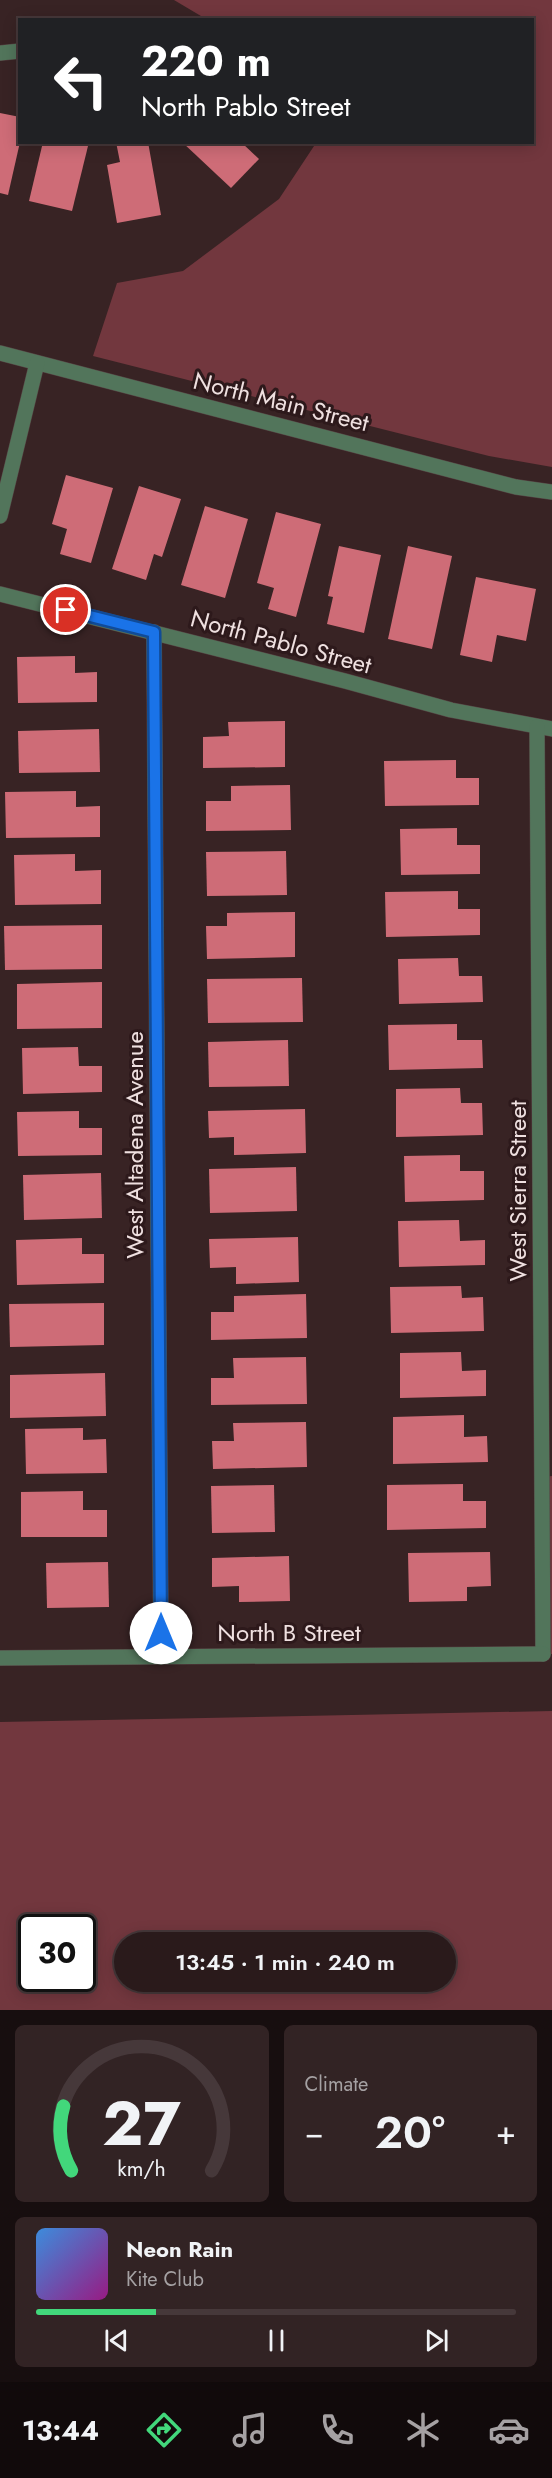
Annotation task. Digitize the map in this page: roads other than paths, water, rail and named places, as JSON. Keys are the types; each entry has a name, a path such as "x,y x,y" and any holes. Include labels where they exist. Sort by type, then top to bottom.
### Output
{"street":[{"path":"0,53 18,51"},
{"name":"North Main Street","path":"0,353 516,487 552,492"},
{"path":"0,516 37,363"},
{"name":"North Pablo Street","path":"0,594 451,710 545,728"},
{"name":"West Altadena Avenue","path":"154,632 161,1657"},
{"name":"West Sierra Street","path":"545,728 548,1657"},
{"name":"North B Street","path":"0,1658 548,1657"}]}
